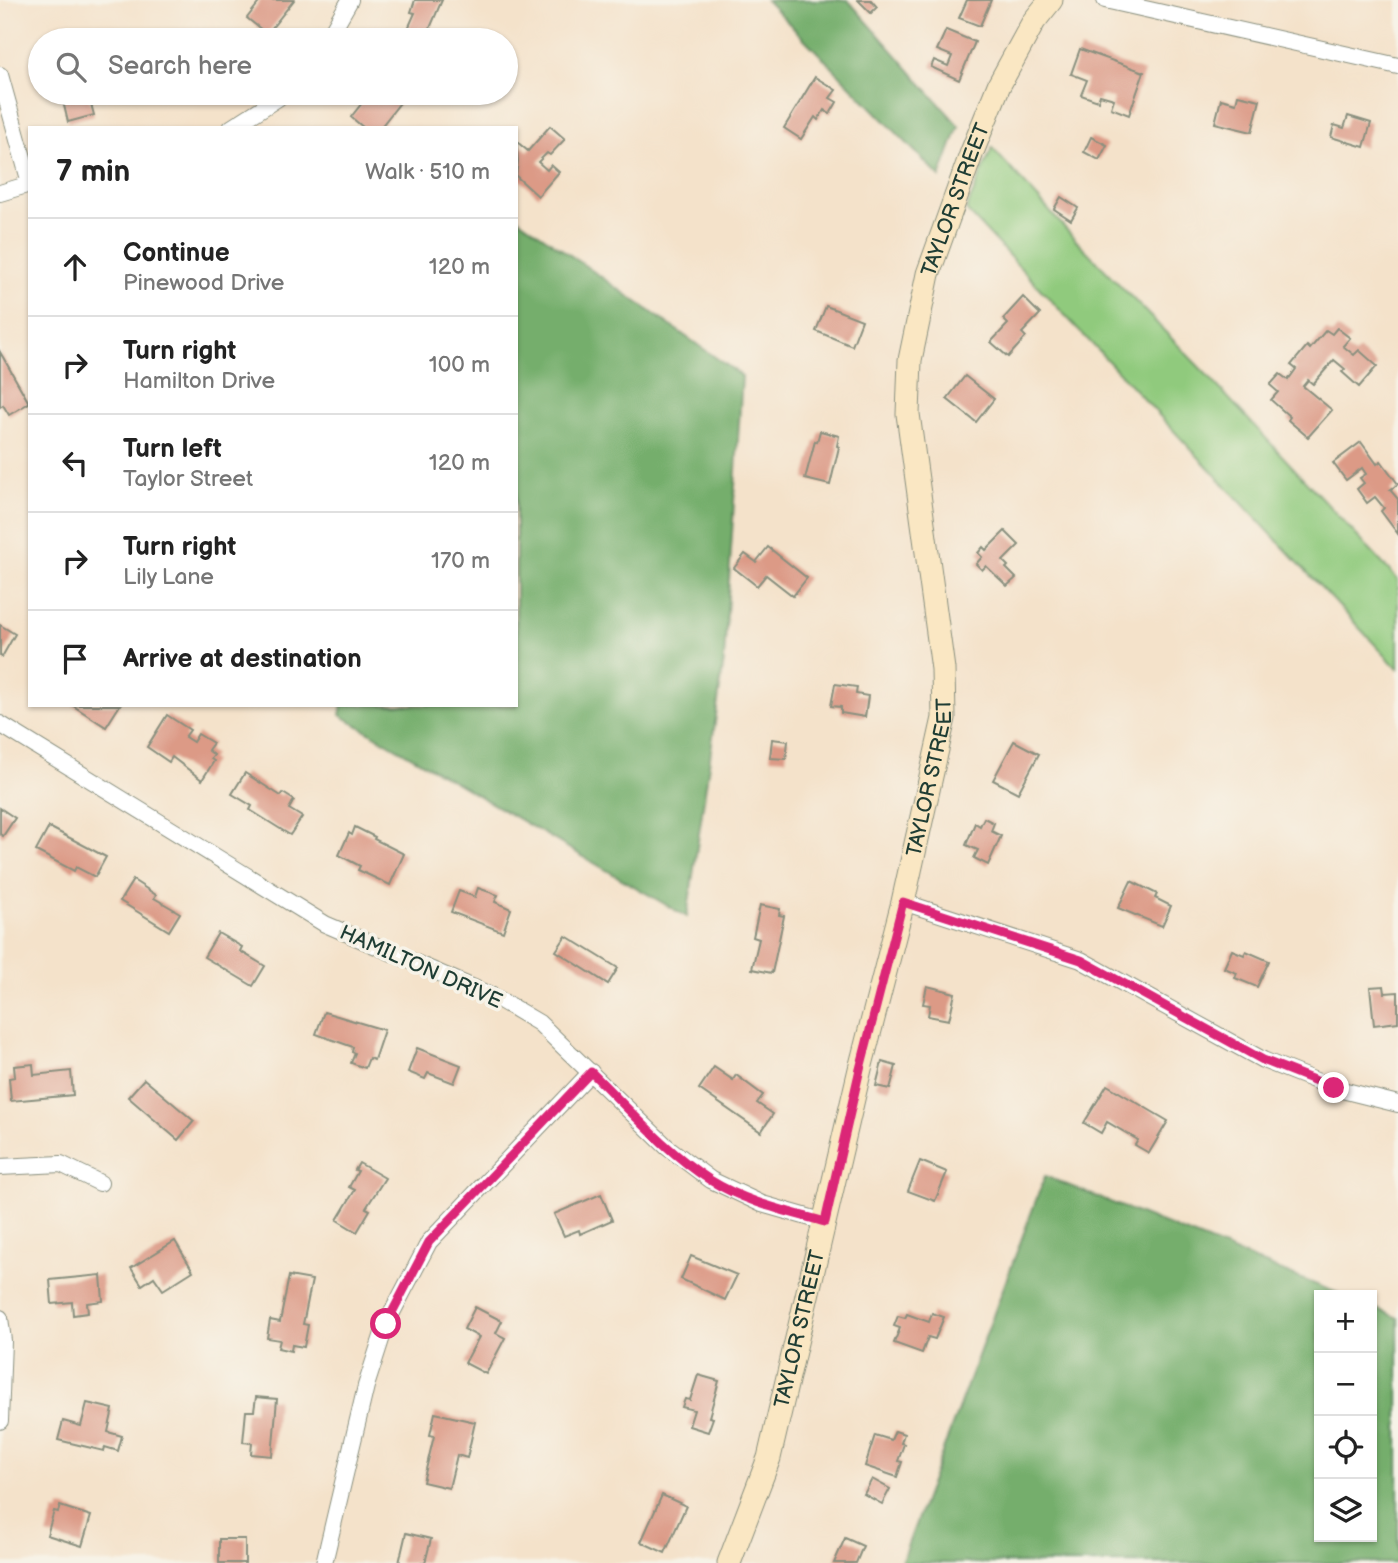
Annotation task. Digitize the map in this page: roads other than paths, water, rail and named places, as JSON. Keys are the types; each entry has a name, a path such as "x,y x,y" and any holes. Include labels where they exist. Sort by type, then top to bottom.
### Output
{"street":[{"path":"334,28 350,0"},
{"name":"TAYLOR STREET","path":"729,1563 769,1458 860,1069 903,902 944,718 943,669 908,414 910,360 928,274 972,152 999,85 1034,21 1051,0"},
{"path":"1105,0 1398,66"},
{"path":"0,75 28,176"},
{"path":"234,126 267,105"},
{"path":"0,192 28,184"},
{"name":"HAMILTON DRIVE","path":"0,724 325,924 495,997 539,1023 667,1147 711,1180 762,1205 825,1222"},
{"path":"903,902 1081,960 1263,1060 1334,1088 1398,1104"},
{"path":"324,1563 366,1386 386,1324 429,1242 591,1072"},
{"path":"0,1167 61,1164 100,1183"},
{"path":"0,1318 3,1341 0,1421"}]}
